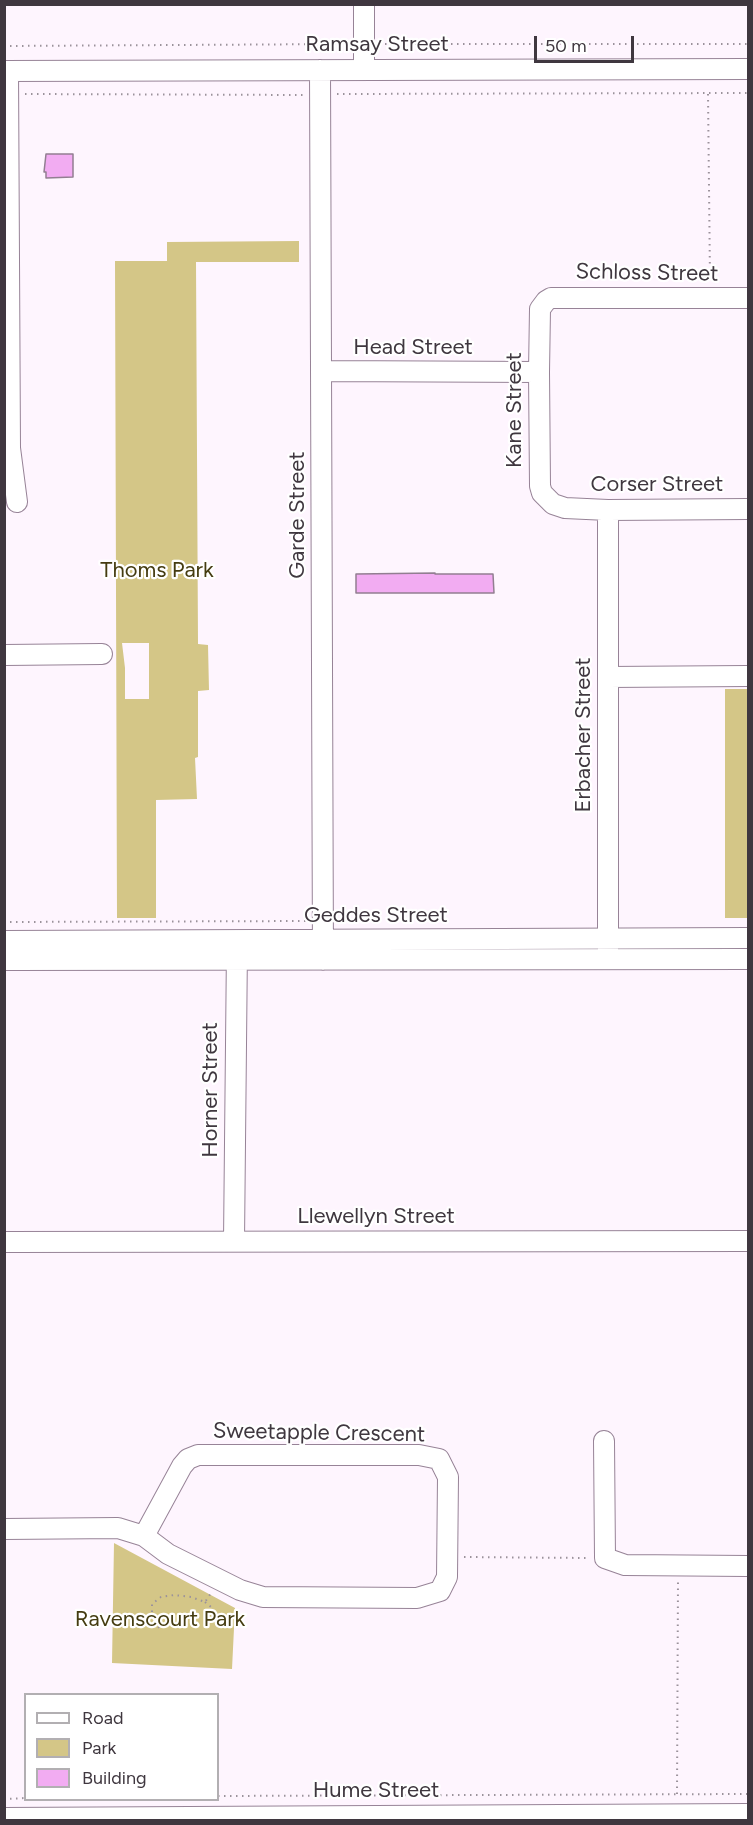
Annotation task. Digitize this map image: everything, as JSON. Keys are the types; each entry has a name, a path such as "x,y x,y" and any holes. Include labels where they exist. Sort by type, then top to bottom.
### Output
{"street":[{"path":"364,4 364,69"},
{"name":"Ramsay Street","path":"6,71 748,69"},
{"name":"Garde Street","path":"320,70 323,960"},
{"path":"6,71 9,94 10,448 17,502"},
{"name":"Schloss Street","path":"546,301 558,297 748,298"},
{"name":"Kane Street","path":"546,301 539,315 540,486 547,500 558,508 565,508"},
{"name":"Head Street","path":"322,371 539,372"},
{"name":"Corser Street","path":"565,508 748,509"},
{"name":"Erbacher Street","path":"608,510 608,959"},
{"path":"4,655 102,654"},
{"path":"608,677 748,676"},
{"name":"Geddes Street","path":"4,960 237,950 322,940 748,938"},
{"name":"Geddes Street","path":"4,941 237,950 323,960 748,959"},
{"name":"Horner Street","path":"234,1241 237,950"},
{"name":"Llewellyn Street","path":"4,1242 748,1241"},
{"path":"604,1441 605,1558 625,1565 748,1566"},
{"name":"Sweetapple Crescent","path":"144,1536 182,1466 188,1459 198,1455 420,1455 439,1459 448,1477 447,1577 440,1591 417,1598 263,1597 219,1580"},
{"path":"4,1529 118,1528 144,1536 168,1554 219,1580"},
{"name":"Hume Street","path":"4,1818 748,1814"}],"path":[{"path":"708,93 710,298"},
{"path":"9,94 748,93"},
{"path":"448,1557 605,1558"},
{"path":"677,1814 678,1566"},
{"path":"205,1602 219,1580"},
{"path":"159,1628 152,1616 152,1604 161,1597 174,1595 191,1597 211,1607"},
{"path":"219,1796 748,1794"},
{"path":"4,1799 24,1798"}],"green space":[{"name":"Thoms Park","path":"299,241 299,262 196,262 198,644 208,645 209,690 198,691 198,757 195,758 197,799 156,800 156,918 117,918 115,261 167,261 167,242","holes":["122,643 149,643 149,699 125,699"]},
{"path":"725,689 748,689 748,918 725,918"},
{"name":"Ravenscourt Park","path":"114,1543 235,1608 232,1669 112,1663"}],"building":[{"path":"46,154 73,154 73,177 46,178 46,172 44,172"},
{"path":"356,574 493,574 494,593 356,593"}]}
